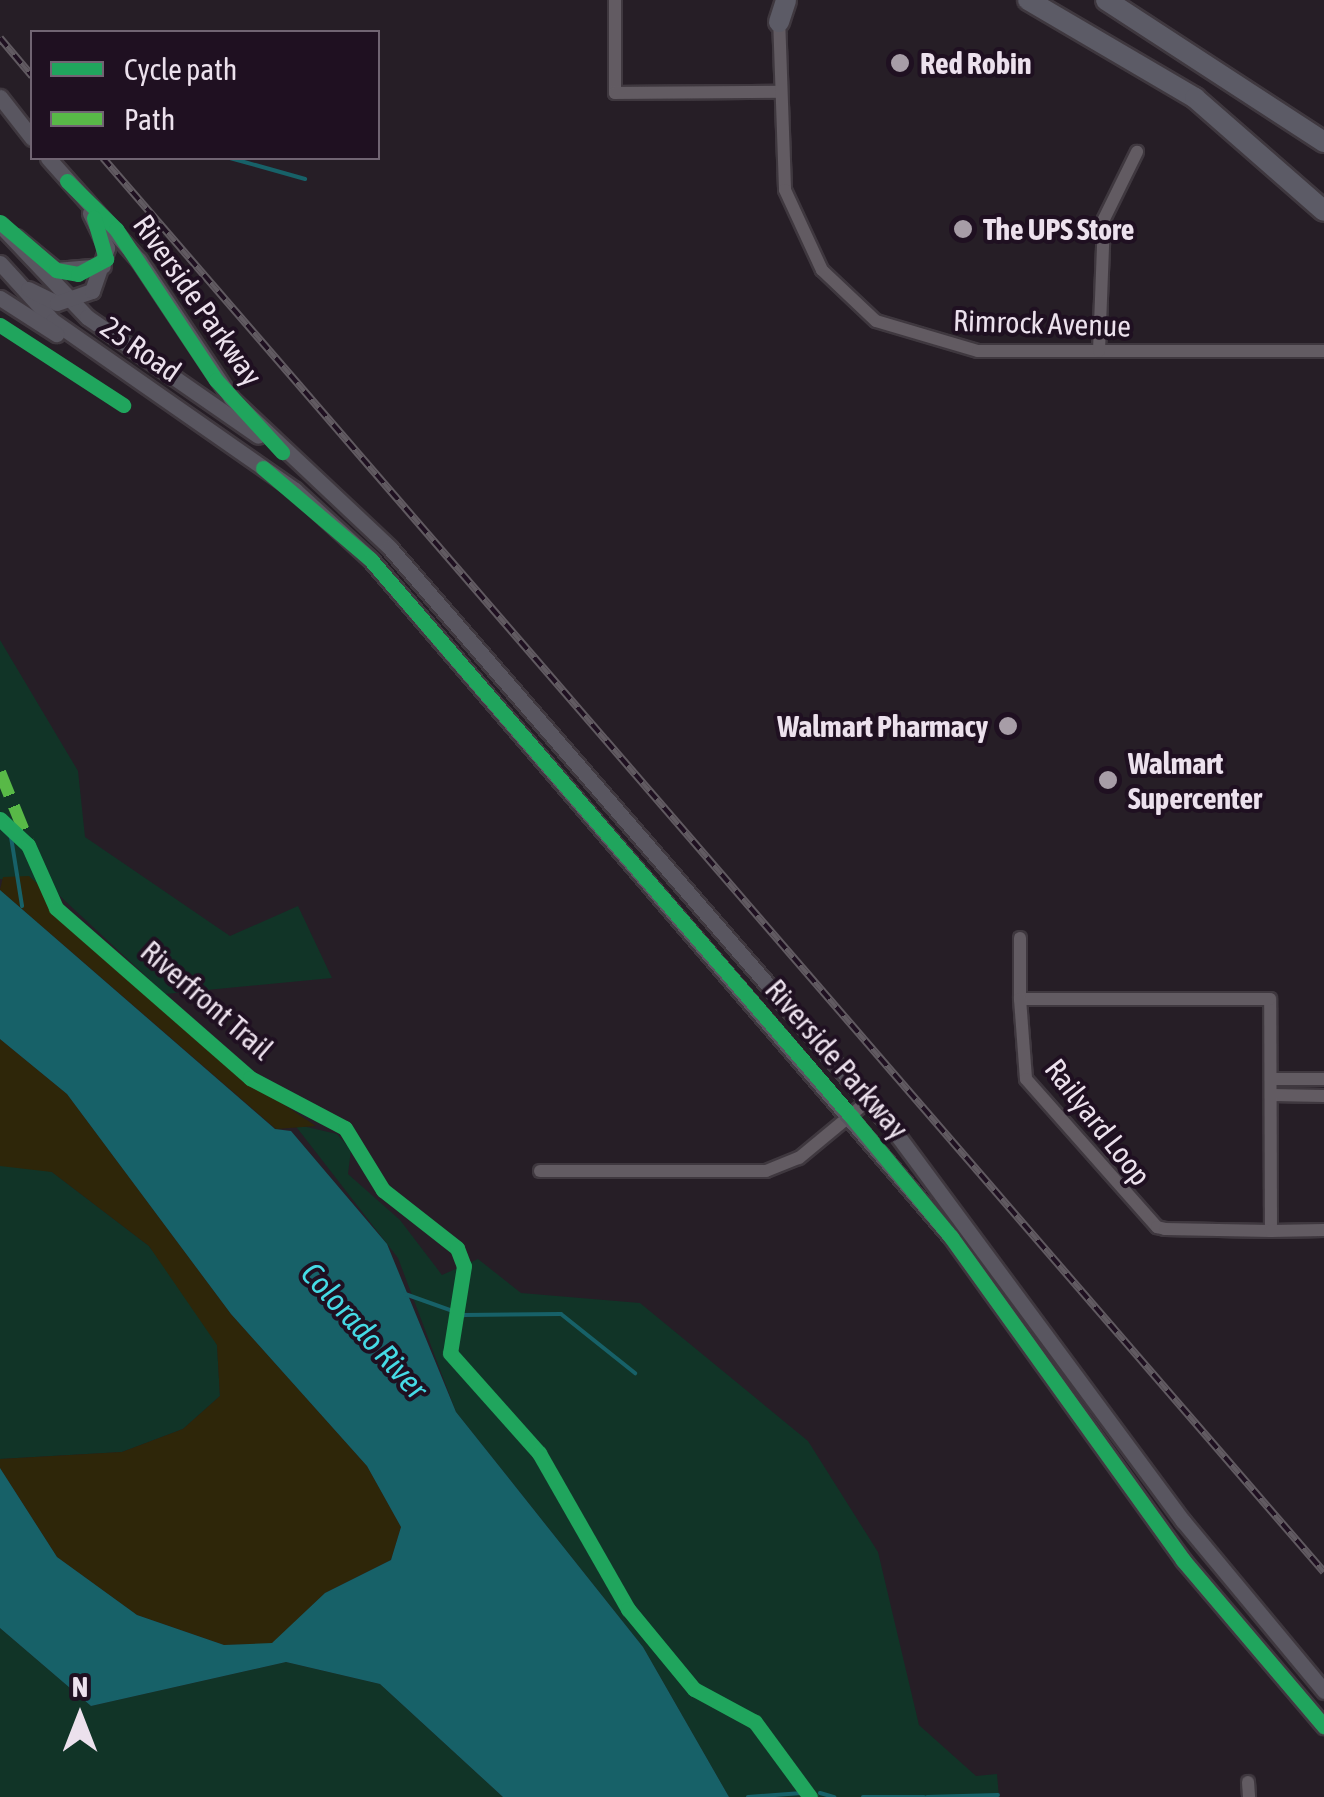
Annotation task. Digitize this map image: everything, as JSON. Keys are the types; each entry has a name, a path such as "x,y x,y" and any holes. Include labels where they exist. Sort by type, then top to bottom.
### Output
{"highway":[{"path":"1028,0 1195,98 1324,211"},
{"path":"1106,0 1324,142"}],"main road":[{"path":"0,97 30,135"},
{"name":"Riverside Parkway","path":"50,160 116,229 216,380 282,452 364,520 868,1101 1008,1275 1183,1521 1324,1691"},
{"path":"0,263 44,300 72,302 92,291 103,266 101,228 67,181"},
{"path":"0,224 56,270 103,266"},
{"name":"25 Road","path":"0,224 72,302 282,452"},
{"name":"25 Road","path":"0,263 52,321 262,468"},
{"path":"0,298 132,376"},
{"name":"Riverside Parkway","path":"262,468 370,559 851,1116 951,1237 1184,1560 1324,1726"},
{"path":"506,717 523,702"}],"street":[{"path":"615,0 614,94 778,92"},
{"name":"Rimrock Avenue","path":"781,7 781,168 800,232 863,312 953,348 1324,351"},
{"path":"1099,351 1104,220 1138,152"},
{"name":"Railyard Loop","path":"1020,938 1026,1079 1134,1208 1165,1229 1324,1230"},
{"path":"1020,999 1270,999 1271,1230"},
{"path":"1272,1079 1324,1079"},
{"path":"1272,1096 1324,1096"},
{"path":"540,1171 766,1171 799,1158 868,1101"}],"green space":[{"path":"0,640 78,771 85,837 230,936 298,906 332,978 165,994 47,884 0,879"},
{"path":"294,1124 337,1134 351,1150 348,1174 400,1220 442,1275 478,1259 521,1293 640,1303 808,1441 878,1552 919,1725 976,1776 997,1774 999,1797 729,1797 643,1647 456,1412 398,1258"},
{"path":"20,1163 52,1172 149,1246 198,1308 217,1345 220,1396 183,1429 122,1452 0,1459 0,1166"},
{"path":"0,1628 91,1706 286,1662 380,1684 503,1797 0,1797"}],"sand":[{"path":"29,876 247,1080 316,1126 276,1129 0,890 3,877"},
{"path":"0,1039 67,1094 231,1314 367,1466 401,1527 391,1560 325,1593 272,1644 224,1645 137,1615 57,1557 0,1468 0,1459 122,1452 183,1429 220,1396 217,1345 149,1246 52,1172 0,1166"}],"water":[{"name":"Colorado River","path":"0,890 275,1129 291,1131 387,1244 456,1412 643,1647 729,1797 503,1797 380,1684 286,1662 91,1706 0,1628 0,1468 57,1557 137,1615 224,1645 272,1643 325,1593 391,1560 401,1527 367,1466 231,1314 67,1094 0,1039"}],"waterway":[{"path":"237,160 305,179"},
{"path":"0,826 11,837 22,906"},
{"path":"405,1294 464,1315 561,1314 635,1373"},
{"path":"748,1797 802,1793"},
{"path":"820,1793 834,1797"},
{"path":"927,1797 998,1795"},
{"path":"863,1797 924,1797"}],"railway":[{"path":"0,38 30,74"},
{"path":"105,160 1324,1572"}],"marked path":[{"path":"0,772 28,841"}],"cycle path":[{"path":"67,181 116,229 216,380 282,452"},
{"path":"0,222 56,270 78,274 106,259 94,218"},
{"path":"0,325 123,405"},
{"path":"263,468 370,559 851,1116 951,1237 1183,1560 1324,1726"},
{"name":"Riverfront Trail","path":"0,819 28,845 56,908 250,1078 345,1128 383,1190 457,1248 464,1266 450,1353 539,1453 628,1609 694,1689 755,1722 810,1797"}],"place":[{"name":"Red Robin","path":"900,63"},
{"name":"The UPS Store","path":"963,229"},
{"name":"Walmart Pharmacy","path":"1008,726"},
{"name":"Walmart Supercenter","path":"1108,780"}]}
